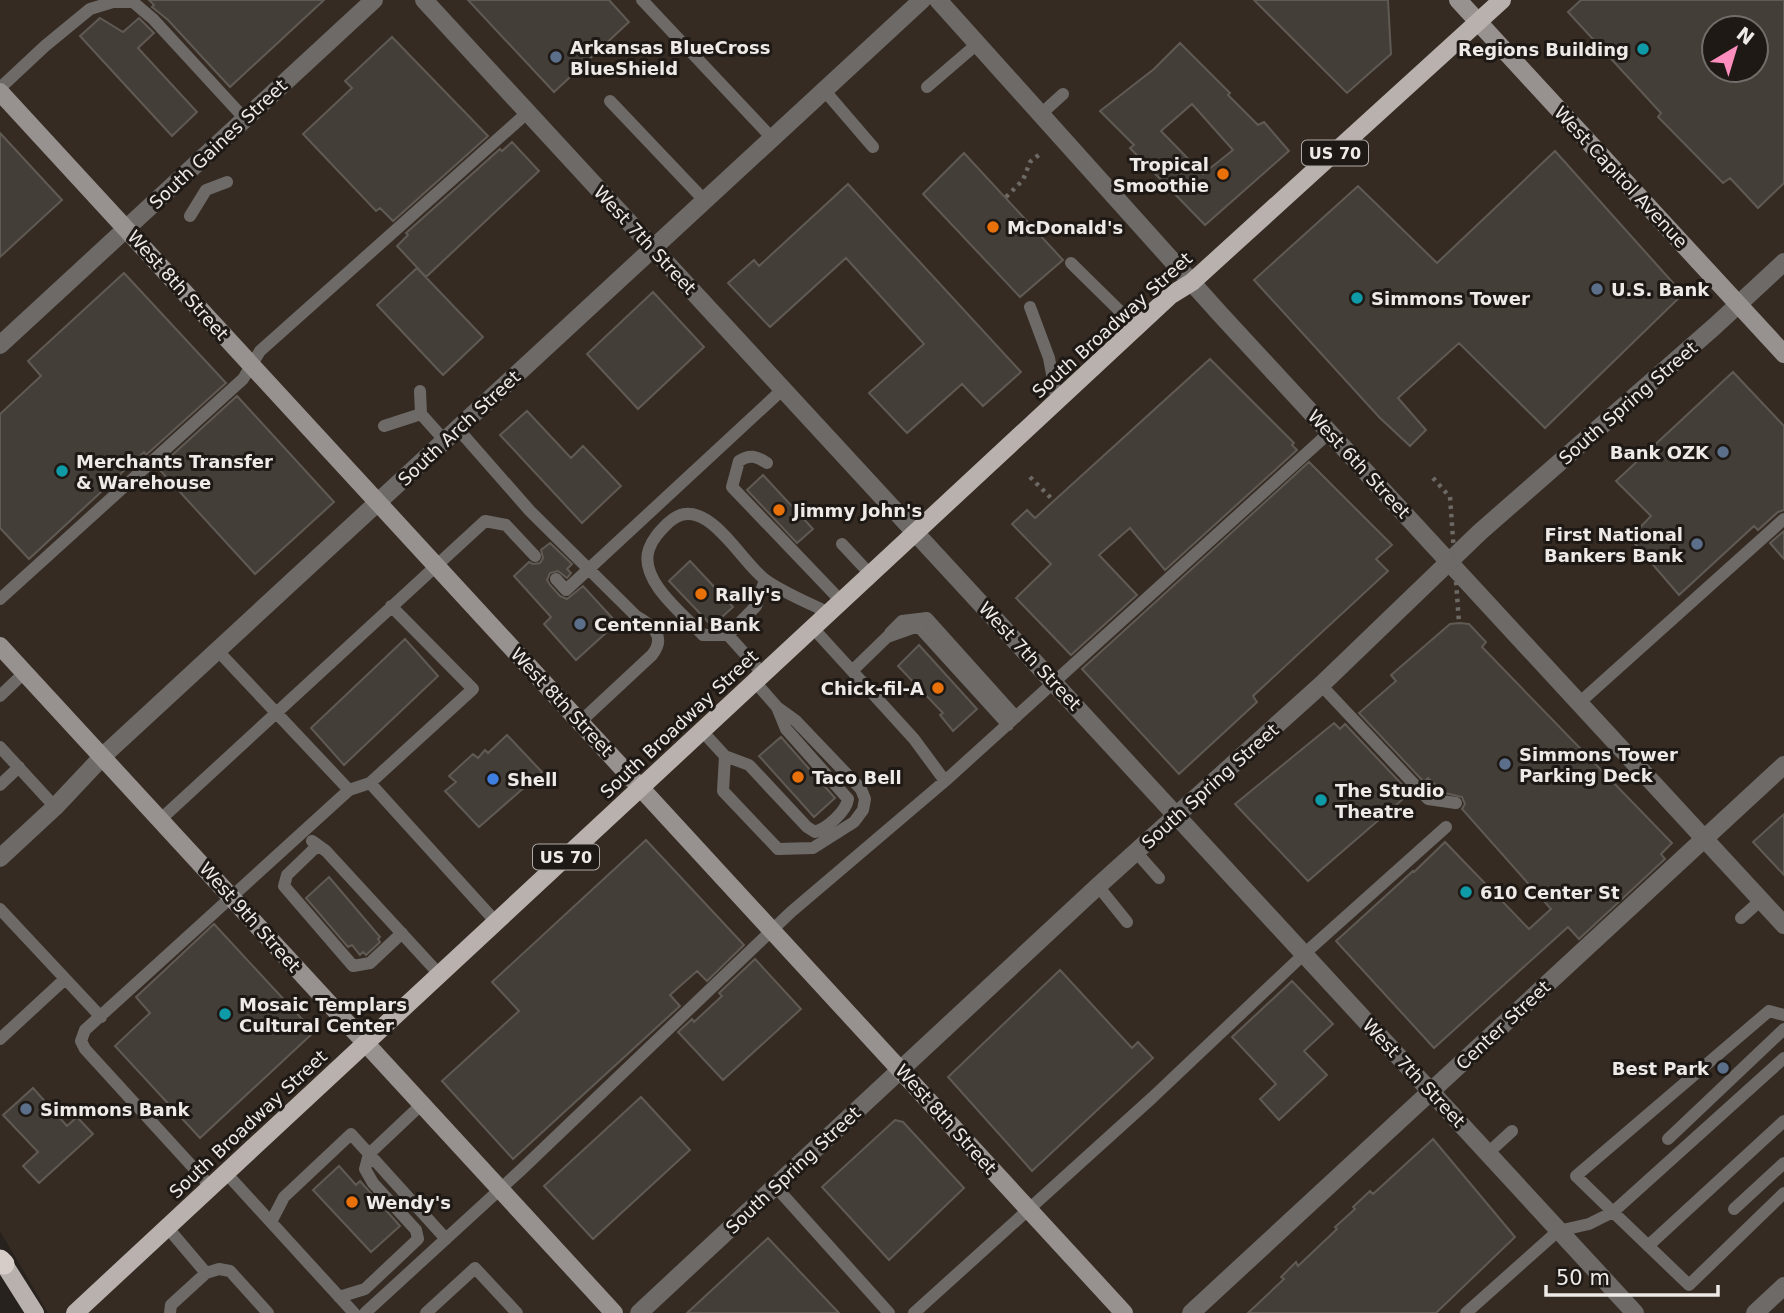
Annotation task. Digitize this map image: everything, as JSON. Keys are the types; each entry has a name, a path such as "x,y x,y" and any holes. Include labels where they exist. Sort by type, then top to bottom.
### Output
{"main road":[{"name":"West Capitol Avenue","path":"1458,0 1784,354"},
{"name":"South Broadway Street","path":"75,1313 1136,327 1171,295 1192,282 1502,0"},
{"name":"West 8th Street","path":"0,90 1124,1313"},
{"name":"West 9th Street","path":"0,646 614,1313"},
{"path":"1,1260 35,1313"}],"street":[{"name":"South Gaines Street","path":"0,345 374,0"},
{"name":"West 7th Street","path":"424,0 1635,1313"},
{"name":"South Arch Street","path":"0,858 55,807 103,756 922,0"},
{"name":"West 6th Street","path":"937,0 1192,282 1784,925"},
{"name":"South Spring Street","path":"639,1313 1098,886 1321,685 1480,532 1784,261"},
{"name":"Center Street","path":"1191,1313 1784,765"},
{"path":"1755,1313 1784,1286"}],"lane":[{"path":"642,0 772,138"},
{"path":"0,90 45,46 90,9 113,2 133,2 153,19 245,119"},
{"path":"927,87 977,44"},
{"path":"824,90 873,147"},
{"path":"1041,114 1063,94"},
{"path":"610,101 705,201"},
{"path":"0,599 243,379 260,351 528,112"},
{"path":"188,172 205,190"},
{"path":"190,216 205,190 227,182"},
{"path":"1071,264 1136,327"},
{"path":"1030,307 1049,358 1057,401"},
{"path":"556,579 566,590 783,389"},
{"path":"420,390 421,414"},
{"path":"421,414 452,435 636,616 658,632 659,642 652,655 580,722"},
{"path":"384,426 421,414"},
{"path":"365,1313 500,1189 791,912 945,781 1330,432"},
{"path":"730,438 747,457"},
{"path":"767,463 757,456 739,461 732,487 835,607"},
{"path":"670,494 687,513 707,519 765,580 835,607"},
{"path":"687,513 673,518 653,540 648,553 648,565 651,578 704,635 728,635 756,606 765,580"},
{"path":"1579,704 1784,519"},
{"path":"161,819 485,521 506,525 535,556"},
{"path":"842,544 871,575"},
{"path":"211,1187 85,1049 81,1041 85,1030 349,790 370,783 472,689 391,606"},
{"path":"852,671 902,621 927,618 1012,721"},
{"path":"813,628 914,739 945,781"},
{"path":"702,731 725,756 748,765 807,827 815,832 827,825 847,806 848,799 786,729 777,707 728,635"},
{"path":"218,651 349,790"},
{"path":"0,696 25,672"},
{"path":"1321,685 1428,799 1456,803"},
{"path":"725,756 723,791 778,849 813,848 853,822 863,810 865,799 861,789 795,720 777,707"},
{"path":"1353,718 1371,726"},
{"path":"0,747 55,807"},
{"path":"0,785 19,767"},
{"path":"370,783 496,922"},
{"path":"914,1313 1260,989 1304,954 1446,827"},
{"path":"304,832 326,851 440,975"},
{"path":"317,846 287,876 284,886 353,966 370,962 402,933"},
{"path":"1136,852 1160,878"},
{"path":"1098,886 1127,922"},
{"path":"1741,918 1761,900"},
{"path":"0,909 101,1017"},
{"path":"0,1039 65,979"},
{"path":"1784,1015 1769,1011 1576,1176 1689,1285 1784,1193"},
{"path":"1668,1139 1784,1029"},
{"path":"1466,1313 1558,1231 1590,1224 1613,1212 1784,1058"},
{"path":"339,1297 365,1289 418,1239 415,1230 373,1183 365,1169 369,1154 422,1104"},
{"path":"1648,1246 1784,1121"},
{"path":"1488,1153 1511,1131"},
{"path":"271,1222 284,1197 351,1134 446,1239"},
{"path":"1734,1209 1784,1163"},
{"path":"226,1172 354,1313"},
{"path":"775,1186 889,1313"},
{"path":"167,1227 206,1273"},
{"path":"426,1313 475,1268 517,1313"},
{"path":"170,1313 171,1305 206,1273 219,1269 230,1271 268,1313"}],"path":[{"path":"1006,197 1023,180 1030,162 1041,153"},
{"path":"1030,477 1054,501"},
{"path":"1433,478 1450,497 1459,622"}],"shaded area":[{"path":"0,0 1784,0 1784,1313 48,1313 0,1231"}],"building":[{"path":"149,0 324,0 230,87 168,20 152,7 154,5"},
{"name":"Arkansas BlueCross BlueShield","path":"468,0 609,0 629,22 554,92"},
{"path":"1254,0 1388,0 1391,54 1347,93"},
{"path":"1581,0 1784,0 1784,183 1758,208 1730,178 1723,183 1658,117 1661,113 1568,12"},
{"path":"100,18 123,32 139,18 154,33 138,48 197,112 172,136 80,36"},
{"path":"392,37 488,136 393,221 380,208 376,211 303,134 352,88 345,81"},
{"path":"1180,43 1258,125 1264,122 1289,151 1205,225 1130,148 1134,145 1100,111 1154,69","holes":["1192,104 1233,150 1203,174 1161,131"]},
{"path":"0,133 62,200 0,257"},
{"path":"512,142 539,171 426,277 397,246 408,235 406,233 500,149 502,151"},
{"path":"1555,151 1683,294 1545,428 1459,343 1398,398 1426,430 1410,446 1379,417 1254,280 1358,186 1437,263"},
{"name":"McDonald's","path":"964,153 1063,260 1020,297 923,194"},
{"path":"848,184 1021,372 983,406 962,384 907,433 869,393 924,344 846,258 770,327 728,283 754,260 759,266"},
{"path":"417,268 483,337 443,375 377,305"},
{"name":"Merchants Transfer & Warehouse","path":"124,273 226,383 146,455 144,452 29,559 0,528 0,414 41,376 28,361"},
{"path":"653,292 704,347 638,409 587,354"},
{"path":"1210,359 1294,443 1292,445 1297,450 1165,570 1130,528 1099,555 1137,595 1071,655 1016,598 1051,564 1012,524 1027,510 1035,518"},
{"path":"1733,372 1784,426 1784,510 1758,530 1754,526 1679,595 1630,538 1651,516 1616,481"},
{"path":"237,396 334,502 255,574 158,468"},
{"path":"527,411 571,458 583,446 621,486 582,523 500,435"},
{"path":"1309,462 1392,545 1376,559 1388,571 1253,696 1257,702 1179,774 1082,669"},
{"name":"Jimmy John's","path":"763,475 813,529 797,543 747,490"},
{"path":"1784,531 1784,559 1770,543"},
{"path":"550,543 572,564 567,569 571,573 567,578 558,571 550,573 547,580 550,585 560,596 567,599 583,586 617,623 576,660 544,624 551,617 514,576 529,562 540,563 543,558 541,550"},
{"name":"Rally's","path":"690,561 733,607 712,626 669,581"},
{"name":"Simmons Tower Parking Deck","path":"1450,624 1469,624 1486,642 1482,647 1672,843 1661,854 1665,859 1579,939 1568,927 1434,1048 1336,941 1445,842 1529,929 1551,909 1462,809 1465,804 1462,797 1445,793 1428,778 1424,782 1359,713 1396,681 1391,675"},
{"path":"405,639 438,676 344,765 311,728"},
{"name":"Chick-fil-A","path":"919,645 977,709 953,731 940,715 943,713 898,666"},
{"name":"The Studio Theatre","path":"1334,723 1340,729 1345,724 1410,793 1308,881 1235,804"},
{"name":"Shell","path":"507,735 542,772 479,827 445,791 456,782 449,776 473,754 478,758 485,750 488,753"},
{"name":"Taco Bell","path":"781,737 835,798 814,817 759,756"},
{"path":"1784,814 1784,875 1753,842"},
{"path":"646,840 744,945 707,981 697,971 670,995 680,1006 513,1159 442,1081 519,1011 492,982"},
{"path":"329,877 380,937 380,942 366,955 363,952 360,955 352,945 348,947 306,898"},
{"name":"Mosaic Templars Cultural Center","path":"214,924 314,1032 200,1138 115,1046 150,1013 136,997"},
{"path":"755,959 801,1009 723,1080 678,1032 692,1019 694,1022 722,996 719,993"},
{"path":"1060,970 1132,1048 1138,1042 1153,1058 1032,1171 948,1077"},
{"path":"1292,981 1333,1024 1304,1051 1327,1075 1279,1120 1260,1099 1276,1084 1232,1037"},
{"path":"33,1088 67,1126 77,1117 93,1134 39,1183 23,1166 38,1152 3,1115"},
{"path":"641,1097 690,1150 593,1239 544,1186"},
{"path":"895,1120 903,1122 964,1188 889,1260 822,1187"},
{"path":"1433,1139 1515,1237 1436,1313 1248,1313 1284,1279 1281,1277 1296,1262 1298,1266 1337,1229 1335,1227 1370,1191 1373,1194"},
{"name":"Wendy's","path":"339,1166 356,1185 360,1181 400,1226 371,1252 313,1190"},
{"path":"768,1238 839,1313 687,1313"}],"place":[{"name":"Regions Building","path":"1643,49"},
{"name":"Arkansas BlueCross BlueShield","path":"556,57"},
{"name":"Tropical Smoothie","path":"1223,174"},
{"name":"McDonald's","path":"993,227"},
{"name":"U.S. Bank","path":"1597,289"},
{"name":"Simmons Tower","path":"1357,298"},
{"name":"Bank OZK","path":"1723,452"},
{"name":"Merchants Transfer & Warehouse","path":"62,471"},
{"name":"Jimmy John's","path":"779,510"},
{"name":"First National Bankers Bank","path":"1697,544"},
{"name":"Rally's","path":"701,594"},
{"name":"Centennial Bank","path":"580,624"},
{"name":"Chick-fil-A","path":"938,688"},
{"name":"Simmons Tower Parking Deck","path":"1505,764"},
{"name":"Taco Bell","path":"798,777"},
{"name":"Shell","path":"493,779"},
{"name":"The Studio Theatre","path":"1321,800"},
{"name":"610 Center St","path":"1466,892"},
{"name":"Mosaic Templars Cultural Center","path":"225,1014"},
{"name":"Best Park","path":"1723,1068"},
{"name":"Simmons Bank","path":"26,1109"},
{"name":"Wendy's","path":"352,1202"}]}
